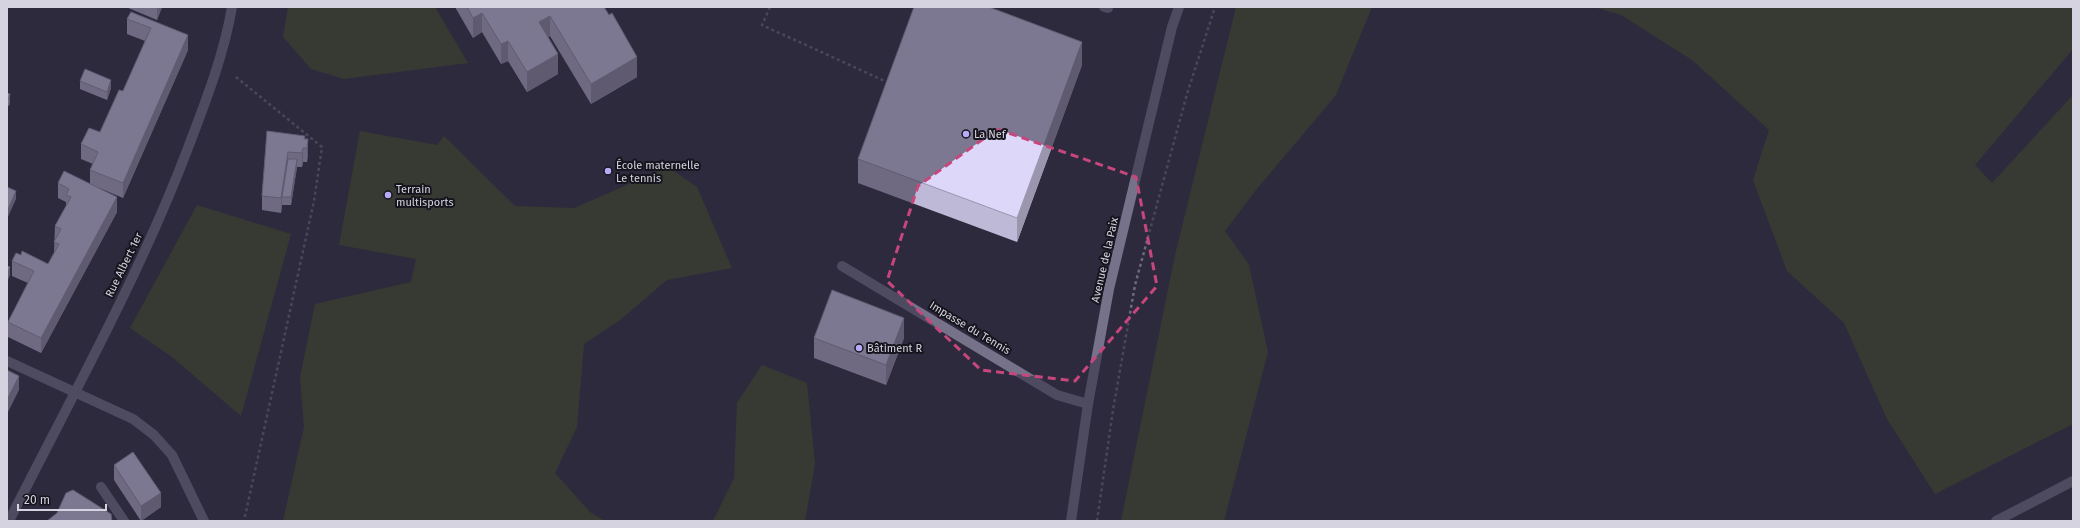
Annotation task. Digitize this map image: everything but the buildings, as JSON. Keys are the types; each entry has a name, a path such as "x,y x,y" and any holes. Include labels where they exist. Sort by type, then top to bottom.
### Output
{"street":[{"name":"Rue Albert 1er","path":"9,521 138,264 172,189 199,119 218,62 232,7"},
{"name":"Avenue de la Paix","path":"1071,521 1088,404 1109,289 1172,27 1179,7"},
{"name":"Impasse du Tennis","path":"842,266 1057,394 1088,404"},
{"path":"7,361 133,419 154,435 172,455 204,521"},
{"path":"1996,521 2073,481"},
{"path":"101,487 124,521"}],"path":[{"path":"770,7 762,25 894,85"},
{"path":"1097,521 1113,410 1136,285 1187,94 1215,7"},
{"path":"218,62 322,147 314,201 244,521"}],"highlighted area":[{"path":"997,129 1136,177 1157,286 1075,381 981,370 887,281 918,186"}],"green space":[{"path":"288,7 435,7 468,63 344,79 311,69 283,37"},
{"path":"1236,7 1372,7 1336,95 1256,190 1225,231 1249,265 1268,352 1224,521 1121,521 1175,255"},
{"path":"1594,7 2073,7 2073,49 1975,165 1992,183 2073,95 2073,424 1935,494 1887,419 1844,323 1787,271 1753,180 1769,130 1692,60 1621,15"},
{"path":"360,131 437,145 444,136 515,206 574,208 668,167 697,187 732,268 667,280 620,320 584,344 577,427 555,473 590,512 605,521 283,521 304,427 300,377 315,304 411,282 416,259 339,245"},
{"path":"197,205 291,234 241,416 172,357 130,328"},
{"path":"762,365 807,383 815,464 805,521 713,521 734,478 737,403"}],"place":[{"name":"La Nef","path":"966,134"},
{"name":"École maternelle Le tennis","path":"608,171"},
{"name":"Terrain multisports","path":"388,195"},
{"name":"Bâtiment R","path":"859,348"}]}
